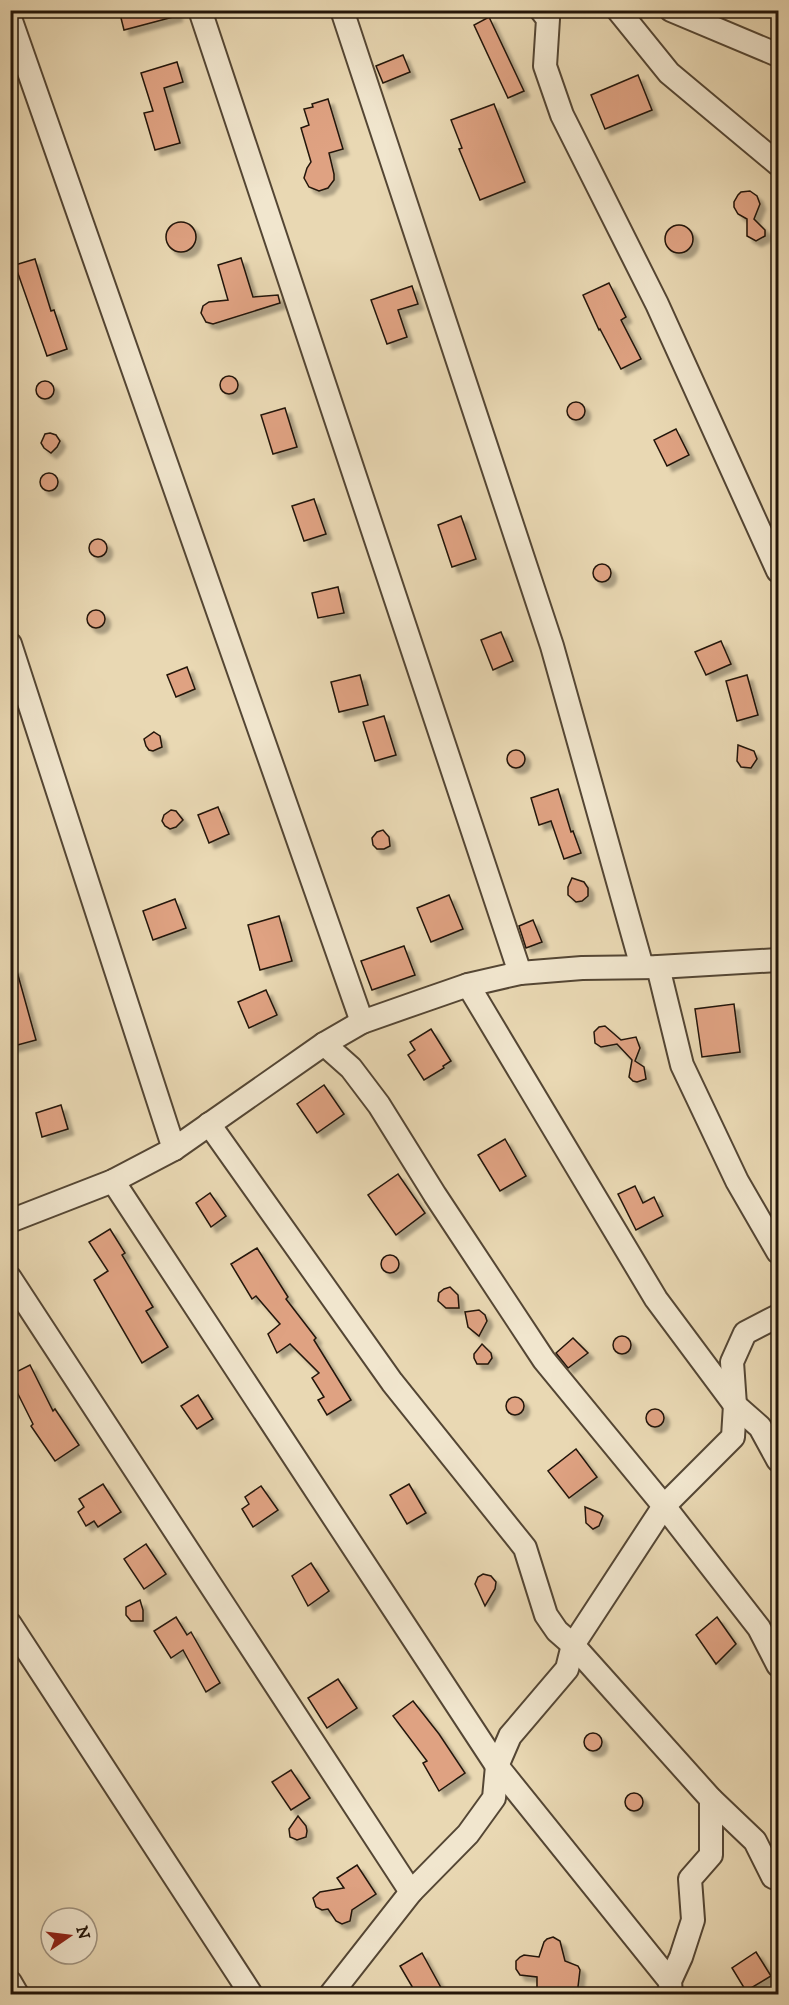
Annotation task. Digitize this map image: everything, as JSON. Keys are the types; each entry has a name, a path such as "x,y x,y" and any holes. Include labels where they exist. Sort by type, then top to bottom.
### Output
{"street":[{"path":"200,10 520,973"},
{"path":"342,10 552,646 682,1065 737,1181 778,1252"},
{"path":"618,10 669,73 778,164"},
{"path":"671,10 778,55"},
{"path":"545,13 545,66 562,115 657,304 778,571"},
{"path":"10,18 362,1022"},
{"path":"10,644 174,1149"},
{"path":"10,1221 113,1181 174,1149 324,1044 362,1022 468,985 520,973 582,968 778,960"},
{"path":"468,985 656,1299 735,1405 760,1427 778,1460"},
{"path":"324,1044 351,1068 379,1105 435,1195 544,1360 664,1506 759,1628 778,1665"},
{"path":"209,1124 392,1382 525,1548 546,1615 557,1631 573,1645 711,1799 755,1841 773,1877 778,1879"},
{"path":"113,1181 497,1766 670,1988"},
{"path":"10,1278 411,1893"},
{"path":"331,1995 411,1893 468,1834 494,1798 497,1766 510,1736 567,1669 573,1645 664,1506 733,1437 735,1405 732,1362 745,1333 778,1316"},
{"path":"10,1624 251,1995"},
{"path":"670,1988 693,1920 690,1879 711,1855 711,1799"},
{"path":"10,1982 17,1995"}],"building":[{"path":"119,10 176,10 177,16 124,30"},
{"path":"489,17 524,91 508,98 474,25"},
{"path":"403,55 410,72 383,83 376,66"},
{"path":"177,62 183,82 164,88 180,143 155,150 144,113 153,111 141,73"},
{"path":"638,75 652,110 605,129 591,95"},
{"path":"328,99 343,149 329,153 334,180 328,188 319,191 309,187 304,178 311,162 301,128 309,125 304,109"},
{"path":"494,104 525,182 480,200 459,149 462,148 451,120"},
{"path":"750,191 757,196 760,204 754,219 765,230 765,236 756,241 747,236 747,219 738,214 734,207 734,202 741,192"},
{"path":"181,222 187,223 195,231 195,243 187,251 181,252 175,251 167,243 166,237 167,231 175,223"},
{"path":"679,225 689,229 693,239 689,249 679,253 669,249 665,239 669,229"},
{"path":"241,258 253,297 278,295 280,303 213,324 206,322 201,313 203,306 209,302 228,300 218,265"},
{"path":"35,259 51,311 54,310 67,349 47,356 15,265"},
{"path":"609,283 626,317 621,320 641,359 621,369 583,295"},
{"path":"412,286 418,304 398,310 407,337 387,344 371,300"},
{"path":"229,376 235,379 238,385 235,391 229,394 223,391 220,385 223,379"},
{"path":"45,381 51,384 54,390 51,396 45,399 39,396 36,390 39,384"},
{"path":"576,402 582,405 585,411 582,417 576,420 570,417 567,411 570,405"},
{"path":"285,408 297,447 273,454 261,415"},
{"path":"676,429 689,455 667,466 654,440"},
{"path":"45,434 56,435 60,441 51,453 41,443"},
{"path":"49,473 55,476 58,482 55,488 49,491 43,488 40,482 43,476"},
{"path":"314,499 326,534 304,541 292,506"},
{"path":"461,516 476,559 452,567 438,525"},
{"path":"98,539 104,542 107,548 104,554 98,557 92,554 89,548 92,542"},
{"path":"602,564 608,567 611,573 608,579 602,582 596,579 593,573 596,567"},
{"path":"338,587 344,613 318,618 312,593"},
{"path":"96,610 102,613 105,619 102,625 96,628 90,625 87,619 90,613"},
{"path":"501,632 513,661 493,670 481,640"},
{"path":"721,641 731,664 706,675 695,652"},
{"path":"187,667 195,689 176,697 167,675"},
{"path":"360,675 368,705 339,712 331,682"},
{"path":"747,675 758,715 737,721 726,681"},
{"path":"384,716 396,755 375,761 363,722"},
{"path":"154,732 160,736 162,747 153,751 146,746 144,739"},
{"path":"738,745 754,751 757,759 751,768 741,767 737,761"},
{"path":"516,750 522,753 525,759 522,765 516,768 510,765 507,759 510,753"},
{"path":"558,789 571,832 573,831 581,853 564,859 551,821 539,825 531,798"},
{"path":"218,807 229,834 209,843 198,815"},
{"path":"171,810 176,811 183,820 170,829 162,821 164,815"},
{"path":"383,830 389,837 390,846 377,849 373,845 372,838 377,832"},
{"path":"572,878 584,882 588,888 588,896 582,901 576,902 568,895 568,887"},
{"path":"449,895 463,929 431,942 417,908"},
{"path":"175,899 186,928 153,940 143,911"},
{"path":"279,916 292,961 260,970 248,925"},
{"path":"533,920 542,942 526,948 519,926"},
{"path":"404,946 415,975 372,990 361,961"},
{"path":"16,968 36,1040 10,1047 10,969"},
{"path":"266,990 277,1015 249,1028 238,1002"},
{"path":"734,1004 740,1052 702,1057 695,1009"},
{"path":"605,1026 621,1040 636,1037 640,1048 635,1061 644,1067 646,1079 637,1082 629,1077 632,1060 617,1044 601,1047 595,1043 594,1032 599,1027"},
{"path":"431,1029 451,1061 424,1080 408,1055 415,1050 410,1042"},
{"path":"324,1085 344,1114 317,1133 297,1104"},
{"path":"61,1105 68,1129 42,1137 36,1113"},
{"path":"505,1139 526,1176 500,1191 478,1155"},
{"path":"398,1174 425,1213 396,1235 368,1195"},
{"path":"635,1186 643,1203 654,1197 663,1216 636,1230 618,1194"},
{"path":"210,1193 226,1216 211,1227 196,1203"},
{"path":"110,1229 125,1253 122,1255 153,1307 146,1311 168,1347 142,1363 94,1280 108,1271 89,1242"},
{"path":"257,1248 288,1297 286,1299 316,1338 314,1340 351,1400 327,1415 318,1400 324,1397 312,1378 319,1373 290,1344 277,1353 268,1334 280,1324 256,1296 252,1299 231,1264"},
{"path":"390,1255 396,1258 399,1264 396,1270 390,1273 384,1270 381,1264 384,1258"},
{"path":"450,1287 458,1295 459,1308 446,1308 438,1301 439,1293"},
{"path":"479,1310 485,1315 487,1321 479,1336 468,1327 465,1312"},
{"path":"622,1336 628,1339 631,1345 628,1351 622,1354 616,1351 613,1345 616,1339"},
{"path":"573,1338 588,1353 568,1368 556,1353"},
{"path":"482,1344 491,1353 492,1358 488,1364 477,1364 474,1358 474,1354"},
{"path":"30,1365 53,1411 55,1409 79,1445 55,1461 31,1426 33,1424 10,1378"},
{"path":"198,1395 213,1419 197,1429 181,1406"},
{"path":"515,1397 521,1400 524,1406 521,1412 515,1415 509,1412 506,1406 509,1400"},
{"path":"655,1409 661,1412 664,1418 661,1424 655,1427 649,1424 646,1418 649,1412"},
{"path":"576,1449 597,1477 569,1498 548,1471"},
{"path":"103,1484 121,1512 98,1527 94,1521 86,1526 78,1512 84,1507 79,1499"},
{"path":"409,1484 426,1513 407,1524 390,1495"},
{"path":"261,1486 278,1510 253,1527 242,1509 249,1504 245,1497"},
{"path":"585,1507 603,1516 599,1526 593,1529 586,1523"},
{"path":"146,1544 166,1574 144,1589 124,1559"},
{"path":"311,1563 329,1591 308,1606 292,1576"},
{"path":"483,1574 491,1576 496,1582 495,1589 485,1606 475,1584 478,1577"},
{"path":"140,1600 143,1621 131,1621 126,1615 126,1607"},
{"path":"176,1617 187,1635 191,1632 220,1683 206,1692 183,1650 171,1658 154,1631"},
{"path":"717,1617 736,1644 716,1664 696,1635"},
{"path":"338,1679 357,1708 327,1728 308,1698"},
{"path":"413,1701 465,1773 439,1791 423,1763 427,1761 393,1716"},
{"path":"593,1733 599,1736 602,1742 599,1748 593,1751 587,1748 584,1742 587,1736"},
{"path":"291,1770 310,1798 291,1810 272,1782"},
{"path":"634,1793 640,1796 643,1802 640,1808 634,1811 628,1808 625,1802 628,1796"},
{"path":"298,1816 307,1831 306,1837 297,1840 290,1837 289,1829"},
{"path":"357,1865 376,1894 352,1910 350,1921 342,1924 336,1921 328,1909 322,1910 316,1907 313,1898 320,1892 344,1888 337,1878"},
{"path":"553,1937 560,1941 565,1961 578,1966 580,1970 577,1995 537,1995 537,1977 520,1975 516,1969 516,1961 520,1957 524,1955 539,1957 544,1942"},
{"path":"756,1952 771,1976 746,1991 732,1968"},
{"path":"422,1953 445,1995 417,1995 400,1966"}]}
